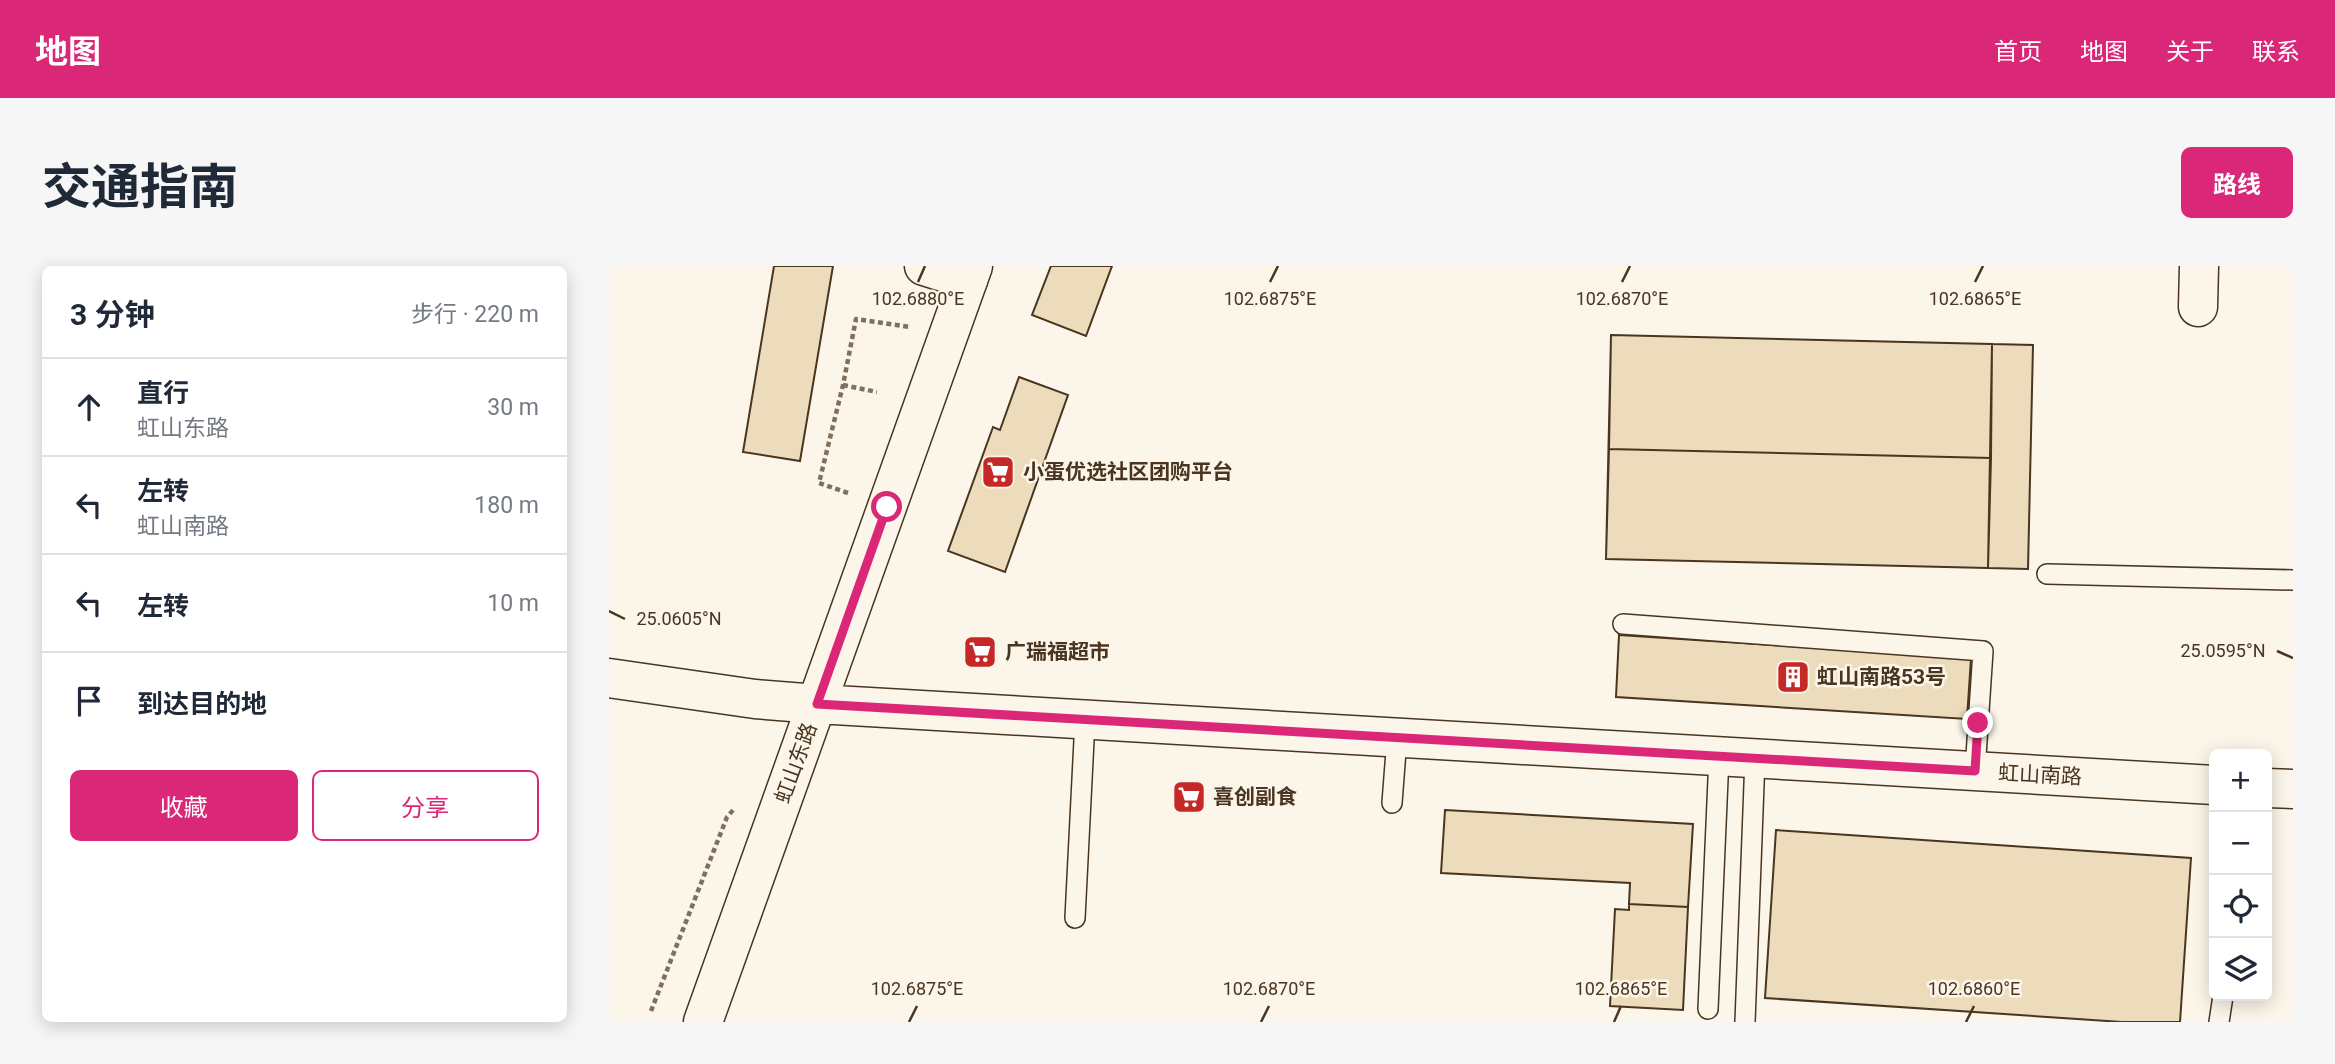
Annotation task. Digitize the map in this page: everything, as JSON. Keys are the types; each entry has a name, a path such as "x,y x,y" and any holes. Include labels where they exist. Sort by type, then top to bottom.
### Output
{"street":[{"path":"924,266 970,273"},
{"path":"2199,266 2199,307"},
{"name":"虹山东路","path":"703,1022 970,273"},
{"name":"虹山南路","path":"609,678 755,699 817,704 2209,785"},
{"path":"2272,788 2293,789"}],"lane":[{"path":"2047,574 2293,580"},
{"path":"1623,624 1983,651 1975,771"},
{"path":"1075,918 1085,720"},
{"path":"1392,803 1397,738"},
{"path":"1708,1009 1737,757"},
{"path":"1737,757 1745,1022"},
{"path":"2219,1022 2222,1001"}],"path":[{"path":"845,492 819,483 856,319 898,326"},
{"path":"843,385 877,392"}],"building":[{"path":"774,266 833,266 800,461 743,452"},
{"path":"1051,266 1112,266 1086,336 1032,315"},
{"path":"1611,335 2033,345 2028,569 1606,559"},
{"path":"1611,335 1992,344 1991,458 1609,449"},
{"path":"1992,344 2033,345 2028,569 1988,568"},
{"path":"1019,377 1068,395 1005,572 948,551 993,427 1000,430"},
{"path":"1609,449 1991,458 1988,568 1606,559"},
{"name":"虹山南路53号","path":"1619,635 1971,658 1967,719 1616,697"},
{"path":"1445,810 1693,824 1688,907 1629,904 1630,883 1441,873"},
{"path":"1776,830 2191,858 2180,1022 2122,1022 1765,998"},
{"path":"1629,904 1688,907 1683,1010 1610,1006 1615,909 1629,910"}],"place":[{"name":"小蛋优选社区团购平台","path":"998,472"},
{"name":"广瑞福超市","path":"980,652"},
{"name":"虹山南路53号","path":"1793,677"},
{"name":"喜创副食","path":"1189,797"}],"route":[{"path":"887,507 817,704 1975,771 1978,723"}]}
